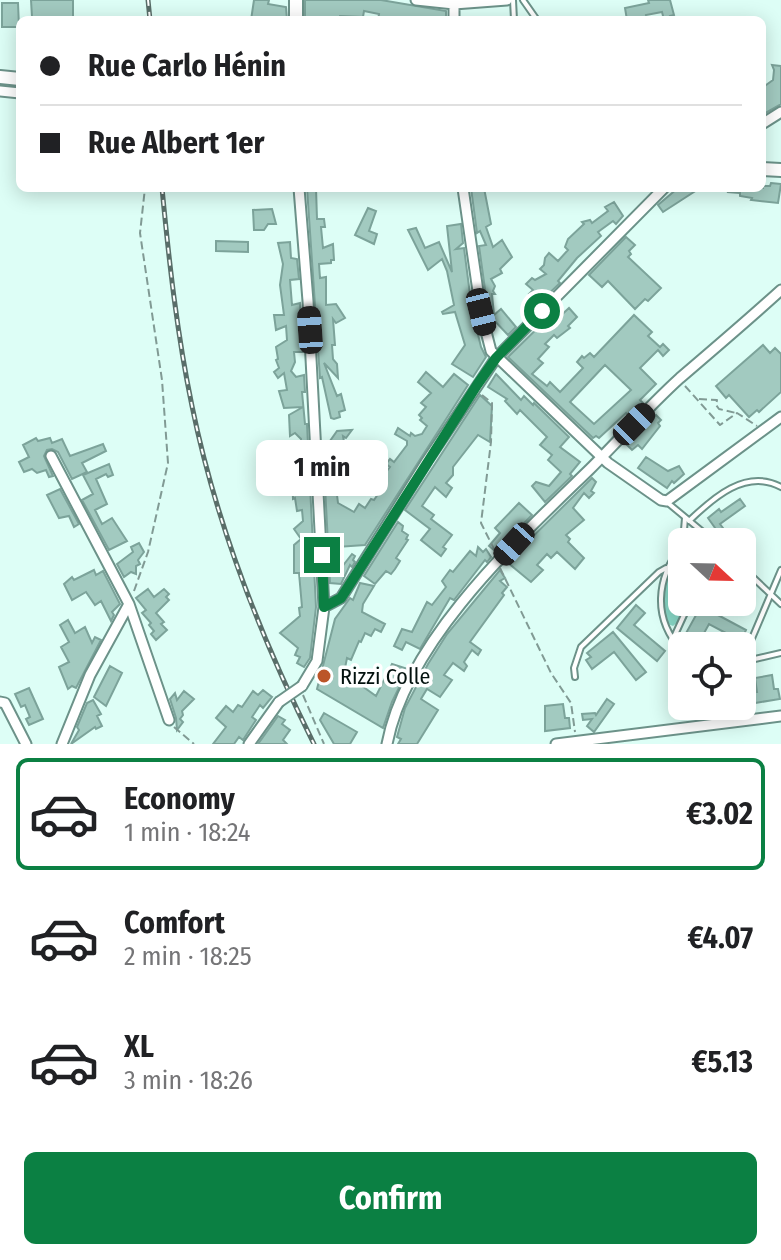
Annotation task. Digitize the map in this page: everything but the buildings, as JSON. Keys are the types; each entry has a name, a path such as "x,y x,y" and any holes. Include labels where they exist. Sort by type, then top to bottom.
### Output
{"street":[{"path":"416,0 454,4 507,0"},
{"path":"454,4 454,16"},
{"path":"249,744 279,702 302,686 317,661 324,607 310,330 299,192"},
{"path":"464,192 481,312 491,351 623,475 667,501 781,417"},
{"path":"324,607 341,598 496,358 660,192"},
{"path":"387,744 392,721 420,663 457,608 497,563 679,379 781,290"},
{"path":"51,456 129,604 169,720"},
{"path":"62,744 90,675 129,604"},
{"path":"0,702 5,703 26,744"},
{"path":"556,744 781,716"}],"lane":[{"path":"686,528 687,520 739,484 766,481 781,487"},
{"path":"667,501 670,507 697,528"},
{"path":"575,677 574,668 581,647 668,565"},
{"path":"666,568 660,604 670,632"},
{"path":"781,570 742,662 781,653"},
{"path":"756,580 781,604"}],"path":[{"path":"129,604 148,552 168,463 162,380 140,233 145,192"},
{"path":"679,379 720,425 737,413"},
{"path":"474,389 492,403 491,442 481,523 497,555 497,563 551,673 571,703 576,742"},
{"path":"698,399 717,400 719,409 752,420 762,431"},
{"path":"302,686 304,703 324,744"},
{"path":"169,720 194,744"}],"green space":[{"path":"668,574 668,616 680,616 673,626 668,624 665,615"}],"railway":[{"path":"148,0 150,16"},
{"path":"162,192 182,352 202,450 242,579 314,744"}],"place":[{"name":"Rizzi Colle","path":"324,676"}],"route":[{"path":"322,555 324,607 341,598 496,358 542,311"}]}
